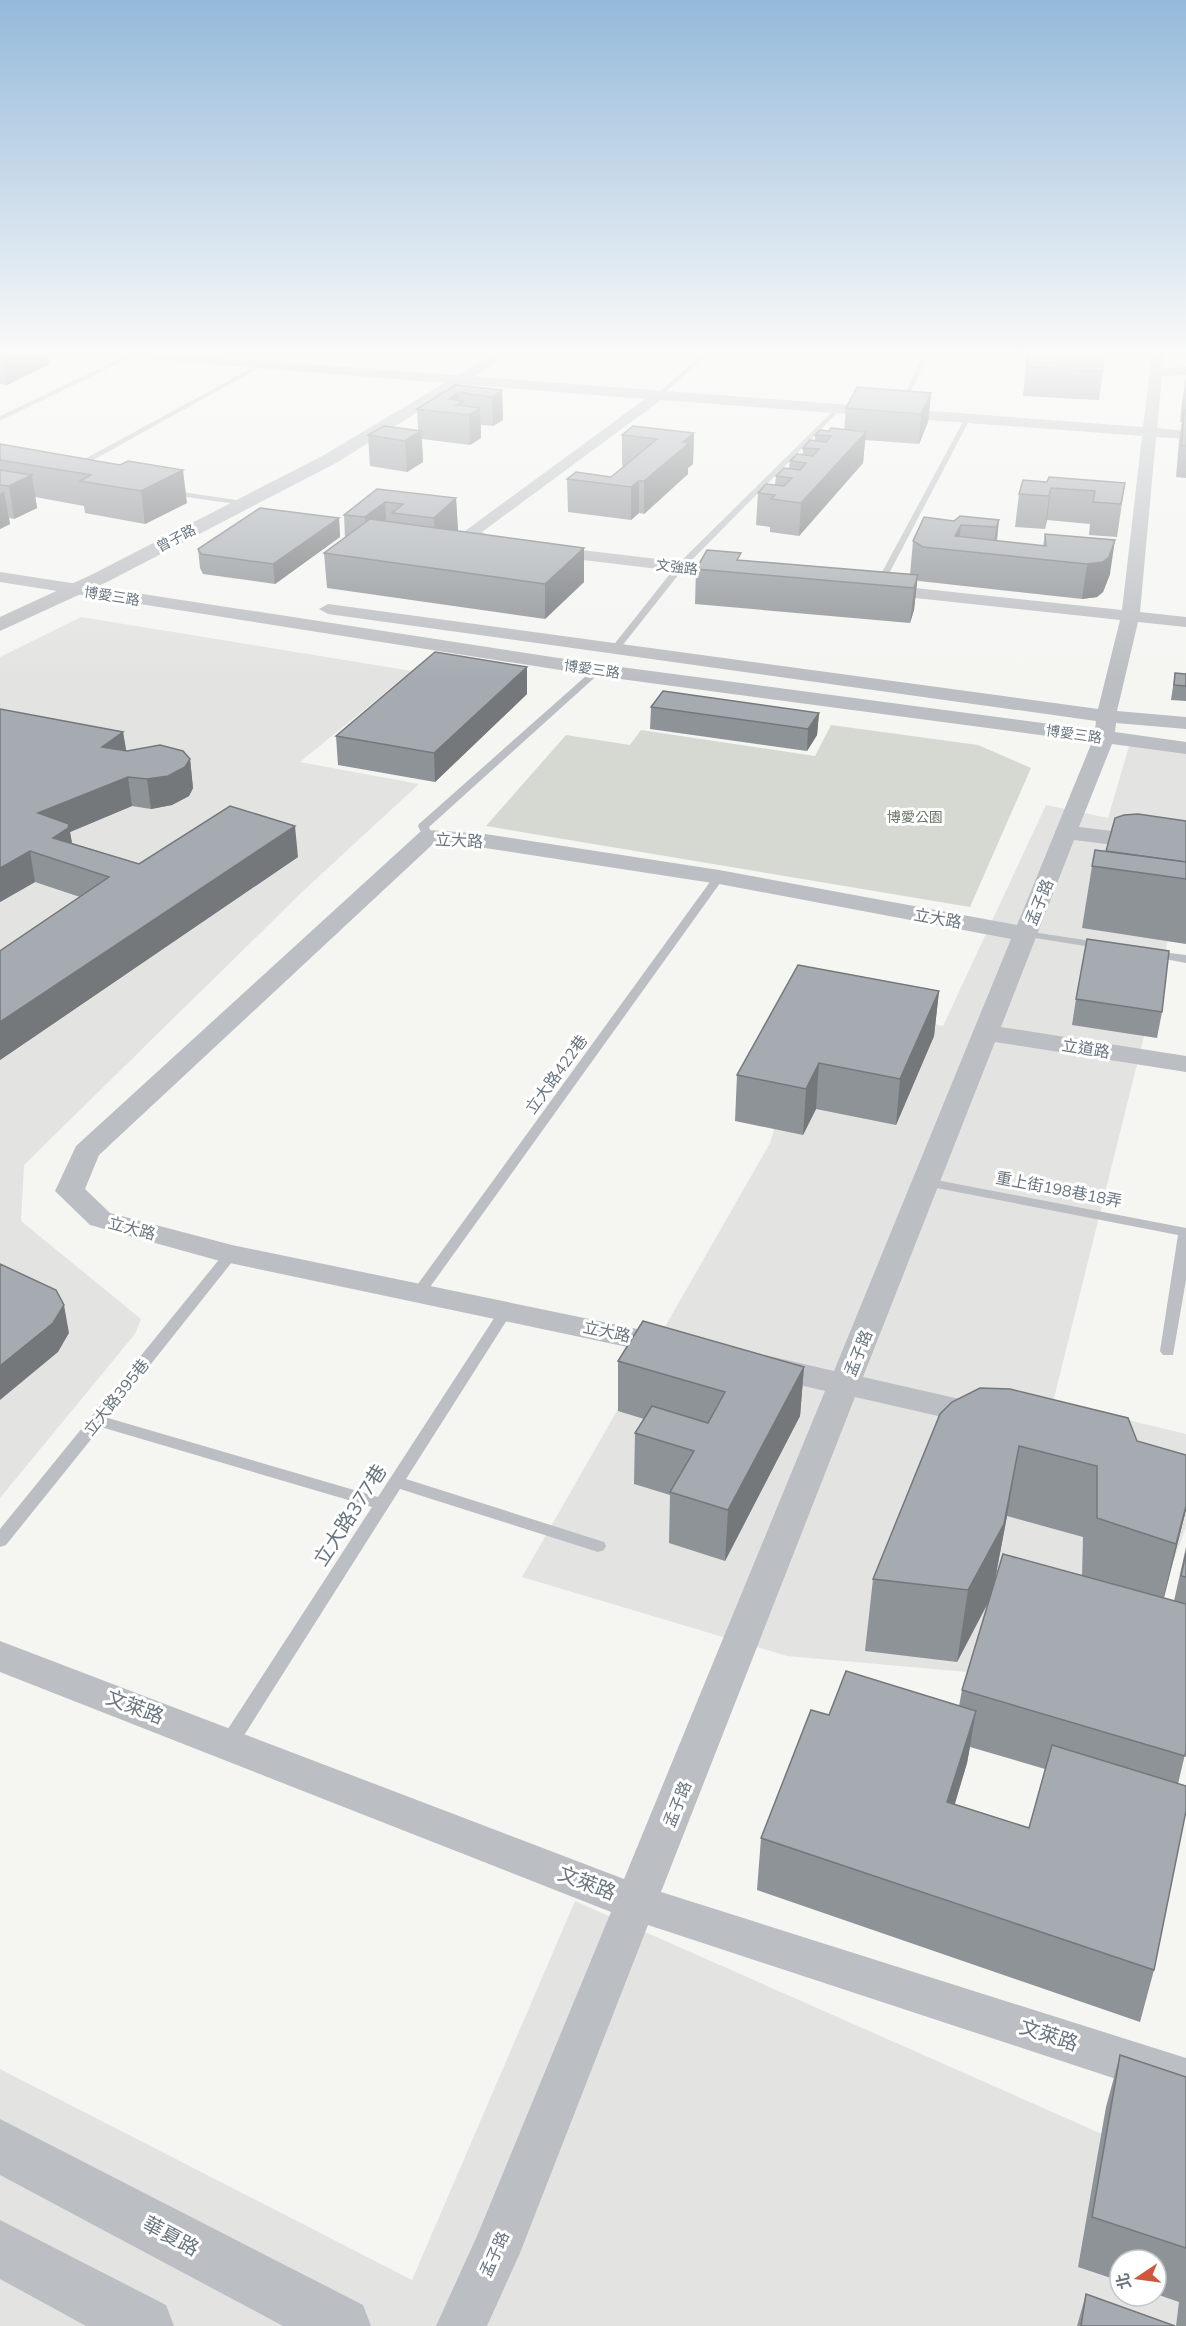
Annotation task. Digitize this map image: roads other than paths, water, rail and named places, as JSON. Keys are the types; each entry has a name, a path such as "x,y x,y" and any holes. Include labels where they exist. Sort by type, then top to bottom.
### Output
{"street":[{"name":"曾子路","path":"0,625 100,578 323,463"},
{"name":"文強路","path":"566,463 472,531 476,538 486,543 526,549 750,575"},
{"name":"孟子路","path":"461,2326 495,2253 637,1902 1026,934 1106,727 1130,616 1145,463"},
{"name":"博愛三路","path":"0,560 100,578 615,649 1106,727 1186,748"},
{"name":"博愛三路","path":"0,578 598,670 1106,727 1186,723"},
{"path":"871,588 1186,622"},
{"path":"1066,832 1186,847"},
{"name":"立大路","path":"694,1350 507,1309 231,1254 100,1219 70,1191 86,1152 428,837 485,841 719,877 1026,934"},
{"name":"立道路","path":"986,1033 1186,1064"},
{"path":"740,1360 1016,1422"},
{"name":"文萊路","path":"0,1656 637,1902 1186,2080"},
{"name":"華夏路","path":"0,2146 342,2326"},
{"path":"0,2248 145,2326"}],"lane":[{"path":"69,470 83,463"},
{"path":"615,649 680,567 784,463"},
{"path":"871,588 942,463"},
{"path":"159,490 243,503"},
{"path":"428,837 423,826 598,670"},
{"name":"立大路422巷","path":"420,1291 719,877"},
{"path":"1026,934 1117,948"},
{"path":"1140,952 1186,959"},
{"name":"重上街198巷18弄","path":"926,1182 1186,1232"},
{"path":"1168,1351 1186,1232"},
{"name":"立大路395巷","path":"0,1541 231,1254"},
{"name":"立大路377巷","path":"229,1743 507,1309"},
{"path":"97,1420 382,1504"},
{"path":"396,1482 598,1546"}],"park label":[{"name":"博愛公園","path":"915,817"}]}
